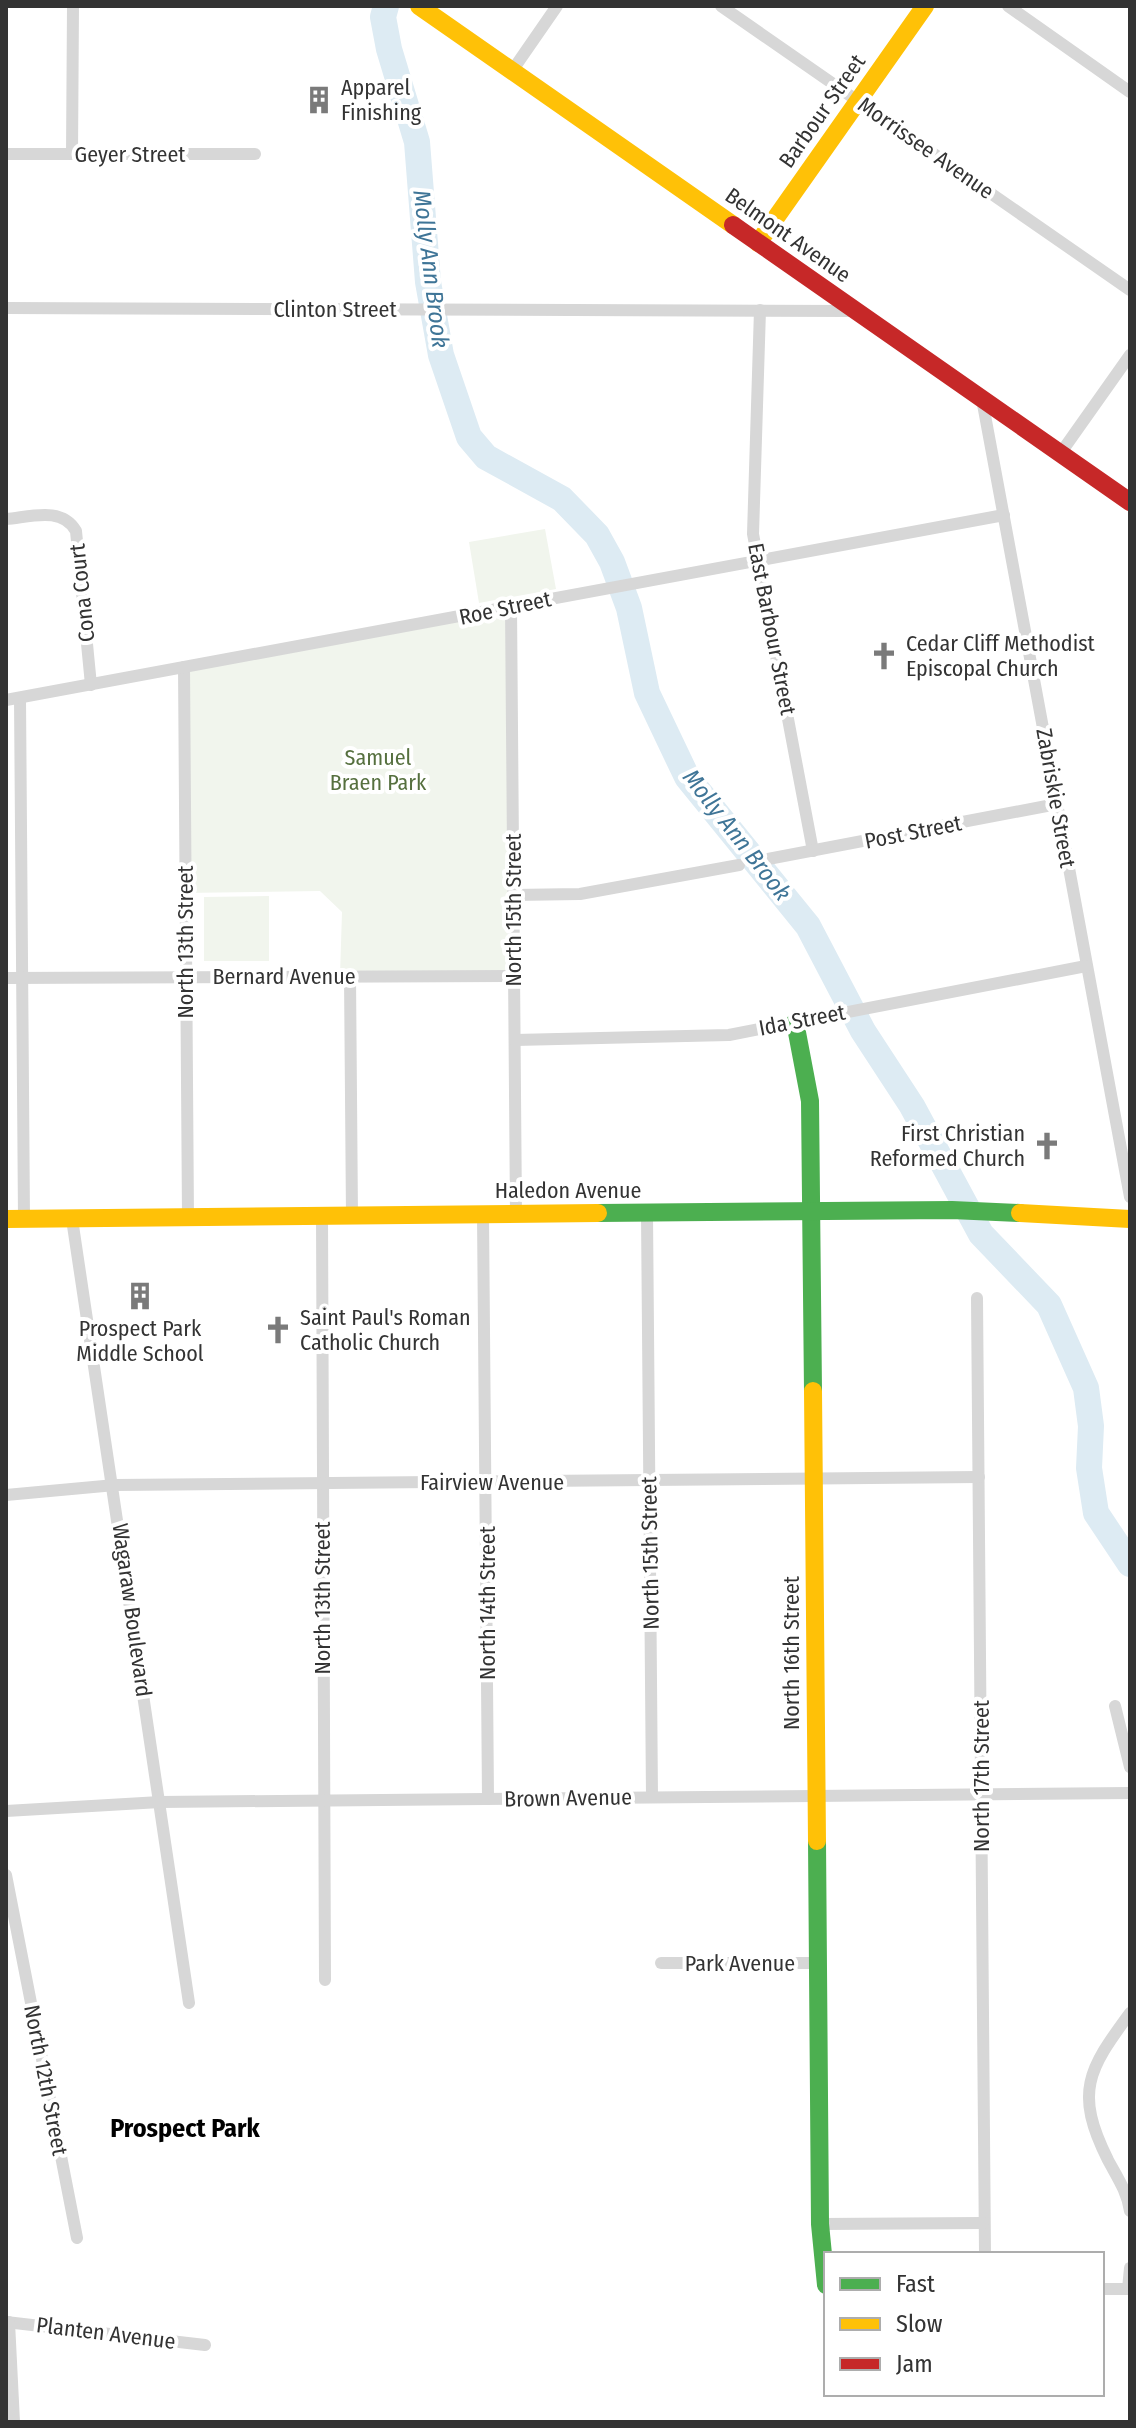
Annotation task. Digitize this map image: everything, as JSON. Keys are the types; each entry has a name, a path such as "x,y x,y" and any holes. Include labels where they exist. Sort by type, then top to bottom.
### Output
{"main road":[{"name":"Barbour Street","path":"758,243 925,6"},
{"name":"Belmont Avenue","path":"423,9 1130,502"},
{"name":"North 16th Street","path":"795,1022 810,1101 820,2224 824,2265"},
{"name":"Haledon Avenue","path":"15,1219 952,1210 1130,1219"}],"street":[{"path":"72,154 73,6"},
{"path":"512,71 557,6"},
{"name":"Morrissee Avenue","path":"721,6 1130,290"},
{"path":"1008,6 1130,92"},
{"name":"Geyer Street","path":"6,154 255,154"},
{"name":"Clinton Street","path":"6,308 856,311"},
{"name":"East Barbour Street","path":"760,310 753,534 813,851"},
{"path":"1060,454 1130,355"},
{"name":"Zabriskie Street","path":"982,399 1130,1197"},
{"name":"Cona Court","path":"6,519 57,515 65,518 76,531 91,685"},
{"name":"Roe Street","path":"13,699 1004,515"},
{"name":"North 15th Street","path":"511,607 516,1214"},
{"name":"North 13th Street","path":"184,667 188,1218"},
{"path":"13,699 22,978 15,1219"},
{"name":"Post Street","path":"768,859 1057,804"},
{"path":"513,895 580,894 739,865"},
{"name":"Ida Street","path":"515,1040 704,1037 1086,966"},
{"path":"350,976 352,1216"},
{"name":"Bernard Avenue","path":"6,978 514,976"},
{"name":"North 14th Street","path":"483,1214 488,1799"},
{"name":"North 15th Street","path":"647,1214 652,1797"},
{"name":"North 13th Street","path":"322,1216 325,1980"},
{"name":"Wagaraw Boulevard","path":"72,1219 115,1485 189,2003"},
{"name":"North 17th Street","path":"977,1298 985,2252"},
{"name":"Fairview Avenue","path":"6,1495 115,1485 979,1477"},
{"path":"1115,1706 1130,1767"},
{"name":"Brown Avenue","path":"6,1811 160,1802 1130,1793"},
{"name":"North 12th Street","path":"6,1875 77,2238"},
{"name":"Park Avenue","path":"661,1963 818,1963"},
{"path":"1130,2013 1096,2062 1088,2105 1089,2119 1124,2190 1130,2211"},
{"path":"820,2224 983,2223"},
{"path":"1104,2289 1129,2289 1130,2268"},
{"path":"7,2322 14,2422"},
{"name":"Planten Avenue","path":"7,2322 205,2345"}],"green space":[{"path":"545,529 556,589 479,603 469,542"},
{"name":"Samuel Braen Park","path":"511,608 514,977 340,976 342,912 320,891 182,893 180,668"},
{"path":"269,896 269,961 204,961 204,897"}],"waterway":[{"name":"Molly Ann Brook","path":"386,6 383,17 389,49 417,142 428,282 441,355 469,437 486,457 562,499 597,535 612,562 629,608 647,693 687,777 808,926 863,1031 912,1106 981,1234 1049,1305 1086,1388 1091,1426 1089,1468 1096,1513 1130,1564"}],"traffic: fast":[{"path":"795,1022 810,1101 813,1391"},
{"path":"598,1213 952,1210 1020,1213"},
{"path":"817,1841 820,2224 824,2265"}],"traffic: slow":[{"path":"419,6 733,225"},
{"path":"758,243 925,6"},
{"path":"6,1219 598,1213"},
{"path":"1020,1213 1130,1219"},
{"path":"813,1391 817,1841"}],"traffic: jam":[{"path":"733,225 1130,502"}],"place":[{"name":"Apparel Finishing","path":"319,100"},
{"name":"Cedar Cliff Methodist Episcopal Church","path":"884,656"},
{"name":"First Christian Reformed Church","path":"1047,1146"},
{"name":"Prospect Park Middle School","path":"140,1296"},
{"name":"Saint Paul's Roman Catholic Church","path":"278,1330"}],"district":[{"name":"Prospect Park","path":"185,2128"}]}
